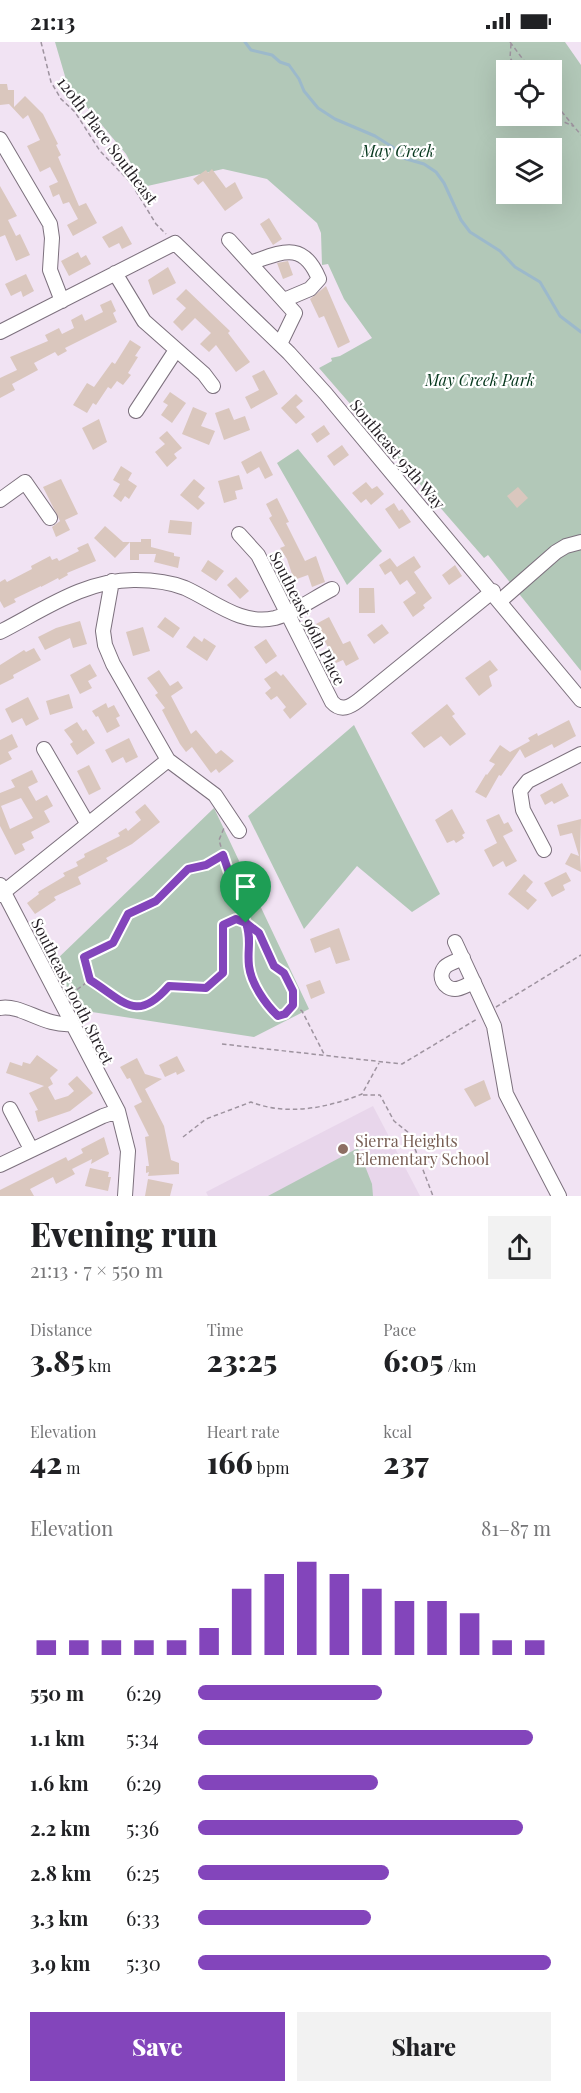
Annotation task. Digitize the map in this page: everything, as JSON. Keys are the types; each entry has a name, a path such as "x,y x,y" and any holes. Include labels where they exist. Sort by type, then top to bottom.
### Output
{"street":[{"path":"0,139 50,224 52,238 50,270 62,301"},
{"path":"229,240 295,313 280,344"},
{"path":"0,332 175,243"},
{"name":"Southeast 95th Way","path":"175,243 280,344 326,394 581,700"},
{"path":"250,263 291,251 298,252 309,261 319,279 310,289 284,300"},
{"path":"115,273 144,321 204,374 213,386"},
{"path":"136,411 176,350"},
{"path":"0,500 25,482 50,518"},
{"name":"Southeast 96th Place","path":"239,534 258,555 332,702 340,708 351,706 496,596"},
{"path":"496,596 556,552 566,546 581,542"},
{"path":"0,632 80,591 112,581 146,580 173,584 222,609 255,619 277,618 332,589"},
{"path":"112,581 103,631 105,645 113,664 168,760 214,795 240,831"},
{"path":"44,748 87,823"},
{"path":"544,850 523,810 520,791 528,781 581,754"},
{"path":"1,891 168,760"},
{"name":"Southeast 100th Street","path":"1,891 118,1111 128,1151 125,1196"},
{"path":"455,942 488,1012 497,1039 506,1094 560,1196"},
{"path":"463,958 446,966 442,974 443,982 452,989 474,982"},
{"path":"0,1008 6,1007 25,1012 53,1024 72,1024"},
{"path":"10,1109 31,1149"},
{"path":"0,1165 118,1111"}],"path":[{"name":"120th Place Southeast","path":"41,42 51,82 61,99 75,112 100,152 138,192 156,224 175,243"},
{"path":"511,42 512,60"},
{"path":"511,42 524,60"},
{"path":"562,112 581,135"},
{"path":"562,121 574,127"},
{"path":"223,855 206,865 188,869 156,901 128,914 113,943 84,957 90,980 124,1005 146,1007 156,1001 169,986 206,988 223,973 223,925 236,919 246,923 259,933 274,966 284,973 293,991 293,1005 285,1014 278,1016 264,1000 249,967 251,938 246,923 223,855 219,840 231,818"},
{"path":"222,1044 402,1064 581,955"},
{"path":"59,1000 90,980"},
{"path":"293,1005 302,1011 325,1056"},
{"path":"362,1094 379,1062"},
{"path":"183,1137 206,1119 251,1102 268,1109 293,1110 337,1104 362,1094 380,1095 394,1120 409,1133 433,1196"}],"shaded area":[{"name":"Sierra Heights Elementary School","path":"373,1106 420,1196 208,1196 206,1192"}],"green space":[{"name":"May Creek Park","path":"55,42 565,42 581,65 581,671 488,555 484,558 319,368 332,361 331,358 340,356 372,338 344,299 328,264 322,265 321,233 317,223 267,179 223,169 143,187 126,154 67,83"},
{"path":"298,449 382,551 347,585 277,463"},
{"path":"354,725 440,894 412,912 357,866 304,929 248,816"},
{"path":"214,808 309,1009 254,1037 79,1010 54,962"},
{"path":"358,1148 372,1184 373,1196 268,1196"}],"building":[{"path":"0,84 7,84 8,90 14,90 14,107 25,96 43,114 58,144 56,145 61,155 58,157 79,206 86,203 97,223 73,236 67,225 78,219 69,202 63,204 59,194 53,197 49,186 58,182 50,167 40,172 27,146 40,140 28,115 23,119 9,104 0,105"},
{"path":"212,169 226,188 235,182 243,198 225,211 203,181 198,185 193,179 206,170 208,173"},
{"path":"0,186 17,216 8,220 16,236 20,234 30,255 16,261 5,235 0,237"},
{"path":"269,218 282,239 273,245 260,224"},
{"path":"122,226 132,244 122,249 119,243 109,248 102,237"},
{"path":"78,252 81,258 86,255 91,264 69,276 61,261"},
{"path":"288,261 293,275 283,279 277,263"},
{"path":"168,267 176,283 153,295 148,280"},
{"path":"26,274 34,291 23,297 21,291 11,296 5,284"},
{"path":"326,286 350,342 338,348 324,316 319,318 310,299"},
{"path":"186,289 230,331 228,333 250,362 236,372 216,345 209,352 200,344 211,333 195,318 182,331 173,322 186,308 176,299"},
{"path":"111,300 116,311 113,313 117,322 65,348 67,351 58,356 55,352 34,363 38,370 12,384 15,390 0,398 0,378 17,370 10,357 48,341 45,335 59,328 62,334 74,328 71,320 82,314 85,321 103,312 100,305"},
{"path":"130,340 141,347 128,373 131,375 123,385 117,381 111,389 108,387 96,405 93,403 87,413 73,405 87,383 94,387 112,362 115,364"},
{"path":"264,370 278,394 251,409 245,397 259,390 252,376"},
{"path":"170,392 186,403 172,423 161,415 168,405 163,402"},
{"path":"296,394 303,401 296,407 305,417 296,424 281,408"},
{"path":"193,407 207,413 201,426 215,431 209,445 182,434"},
{"path":"229,408 234,420 245,416 250,430 224,440 215,413"},
{"path":"99,419 107,442 93,450 82,428"},
{"path":"324,425 330,434 317,443 311,434"},
{"path":"167,431 182,448 174,454 177,458 167,467 155,452 165,444 159,438"},
{"path":"342,445 349,455 334,466 327,456"},
{"path":"261,451 273,475 265,479 259,467 247,474 241,462"},
{"path":"121,466 132,473 128,480 137,486 129,499 125,496 121,502 113,496 120,484 113,480"},
{"path":"239,475 243,489 235,491 237,499 224,503 218,481"},
{"path":"61,479 78,514 65,520 70,530 56,537 52,527 60,521 43,487"},
{"path":"194,479 205,488 198,497 205,503 198,510 180,495"},
{"path":"366,482 372,489 377,486 384,494 371,505 366,499 361,503 352,493"},
{"path":"518,487 528,498 517,508 507,496"},
{"path":"277,498 289,522 286,523 305,561 316,556 325,582 312,587 308,575 294,580 287,559 280,548 285,546 269,518 272,516 266,504"},
{"path":"394,503 399,511 402,509 411,522 399,529 385,509"},
{"path":"170,520 192,522 191,535 168,533"},
{"path":"105,526 123,542 130,542 115,558 94,538"},
{"path":"141,539 151,539 151,547 174,553 174,556 180,557 178,568 154,562 156,554 139,554 139,560 130,560 130,542 141,542"},
{"path":"88,543 96,561 14,599 16,602 4,608 0,601 0,582 5,579 7,582 32,569 31,566 50,556 52,560 57,558 59,561 79,551 77,548"},
{"path":"414,556 421,567 414,572 432,598 423,605 425,608 413,617 403,602 416,593 407,580 400,585 391,571 385,575 379,565 390,558 397,567"},
{"path":"208,560 224,571 216,581 201,571"},
{"path":"455,565 462,576 449,585 442,575"},
{"path":"236,577 249,591 240,599 227,585"},
{"path":"359,588 374,588 375,613 359,613"},
{"path":"165,617 180,628 173,638 157,627"},
{"path":"329,617 343,644 350,641 359,659 346,666 343,660 336,663 316,624"},
{"path":"80,621 87,644 73,648 70,638 45,650 38,637 56,628"},
{"path":"382,624 389,633 374,644 367,635"},
{"path":"143,627 150,651 133,656 126,632"},
{"path":"194,636 202,642 204,638 216,646 207,661 186,647"},
{"path":"266,639 277,656 266,664 254,647"},
{"path":"34,648 41,660 0,685 0,665 24,650 26,652"},
{"path":"490,660 498,670 489,676 492,686 479,696 465,678"},
{"path":"90,664 97,676 88,681 92,688 80,694 70,675"},
{"path":"159,670 170,686 178,681 183,688 171,696 191,734 196,730 216,754 221,750 234,761 219,773 216,769 211,773 192,747 186,752 180,744 162,710 165,708 155,695 158,693 147,678"},
{"path":"276,671 281,676 283,674 307,704 290,719 283,710 286,707 277,696 271,700 265,693 271,688 264,679"},
{"path":"69,694 73,708 50,715 46,701"},
{"path":"28,697 39,719 26,726 22,718 12,723 5,709"},
{"path":"106,703 108,708 114,705 120,716 116,718 120,726 107,733 98,716 96,717 92,711"},
{"path":"447,704 455,714 452,716 466,734 450,746 441,736 424,748 411,733"},
{"path":"569,720 576,736 554,748 552,744 525,758 520,749 501,776 499,775 486,798 475,792 495,764 489,761 500,745 510,752 530,741 528,738 537,733 538,736"},
{"path":"77,722 83,731 86,729 95,743 77,755 70,744 73,742 64,730"},
{"path":"12,734 18,747 8,752 12,759 0,765 0,740"},
{"path":"129,738 138,757 126,763 123,757 112,763 105,750"},
{"path":"89,765 101,789 89,795 77,771"},
{"path":"32,770 38,782 28,787 36,801 47,795 53,806 44,811 50,822 31,832 34,838 22,844 25,850 15,855 0,826 0,793 15,787 11,780","holes":["21,798 33,818 10,829 1,806"]},
{"path":"562,783 569,796 554,804 552,801 545,805 540,795"},
{"path":"145,804 160,822 132,844 106,858 108,861 78,877 81,884 54,897 56,900 35,914 27,903 39,894 38,892 65,876 63,873 78,866 76,862 85,857 84,854 120,836 118,833 126,828 128,831 141,820 135,812"},
{"path":"452,809 465,833 462,835 464,838 456,843 454,840 447,843 435,820"},
{"path":"499,814 504,824 508,822 513,831 503,836 517,861 506,867 503,861 493,867 484,850 497,843 486,820"},
{"path":"581,819 581,872 565,864 571,853 579,856 572,833 560,836 557,825"},
{"path":"566,872 571,881 563,885 565,890 552,897 544,883"},
{"path":"524,874 533,882 526,891 537,900 528,910 508,894"},
{"path":"339,928 350,960 336,964 330,947 315,953 310,939"},
{"path":"320,980 325,993 311,999 306,985"},
{"path":"37,1055 58,1070 50,1078 53,1084 48,1087 55,1100 68,1096 74,1091 68,1084 77,1076 93,1093 70,1111 38,1122 35,1111 38,1110 29,1093 44,1086 6,1073 10,1062 22,1066 23,1062 30,1064"},
{"path":"177,1056 185,1071 165,1077 159,1065"},
{"path":"137,1058 145,1074 162,1079 145,1089 164,1126 171,1160 179,1163 179,1174 148,1176 149,1172 146,1173 146,1166 149,1166 145,1137 149,1136 134,1106 142,1102 130,1078 127,1079 120,1067"},
{"path":"484,1080 491,1099 475,1107 464,1089"},
{"path":"104,1137 109,1154 91,1164 92,1159 72,1169 75,1174 56,1184 53,1177 30,1189 34,1196 0,1196 0,1190 66,1157 68,1161 83,1153 81,1149"},
{"path":"90,1168 109,1172 108,1177 111,1177 108,1191 85,1186"},
{"path":"148,1179 173,1184 170,1196 145,1196"}],"waterway":[{"name":"May Creek","path":"245,42 251,50 272,55 280,62 289,65 304,91 318,108 335,119 375,136 394,148 403,158 424,164 436,172 444,183 461,220 470,232 500,251 515,267 540,282 560,316 581,332"}],"place":[{"name":"Sierra Heights Elementary School","path":"343,1149"}],"route":[{"path":"246,923 236,919 223,925 223,973 206,988 169,986 156,1001 146,1007 124,1005 108,991 90,980 84,957 113,943 128,914 156,901 188,869 206,865 223,855 246,923 259,933 274,966 284,973 293,991 293,1005 285,1014 278,1016 271,1010 252,974 249,967 251,938 246,923"}]}
